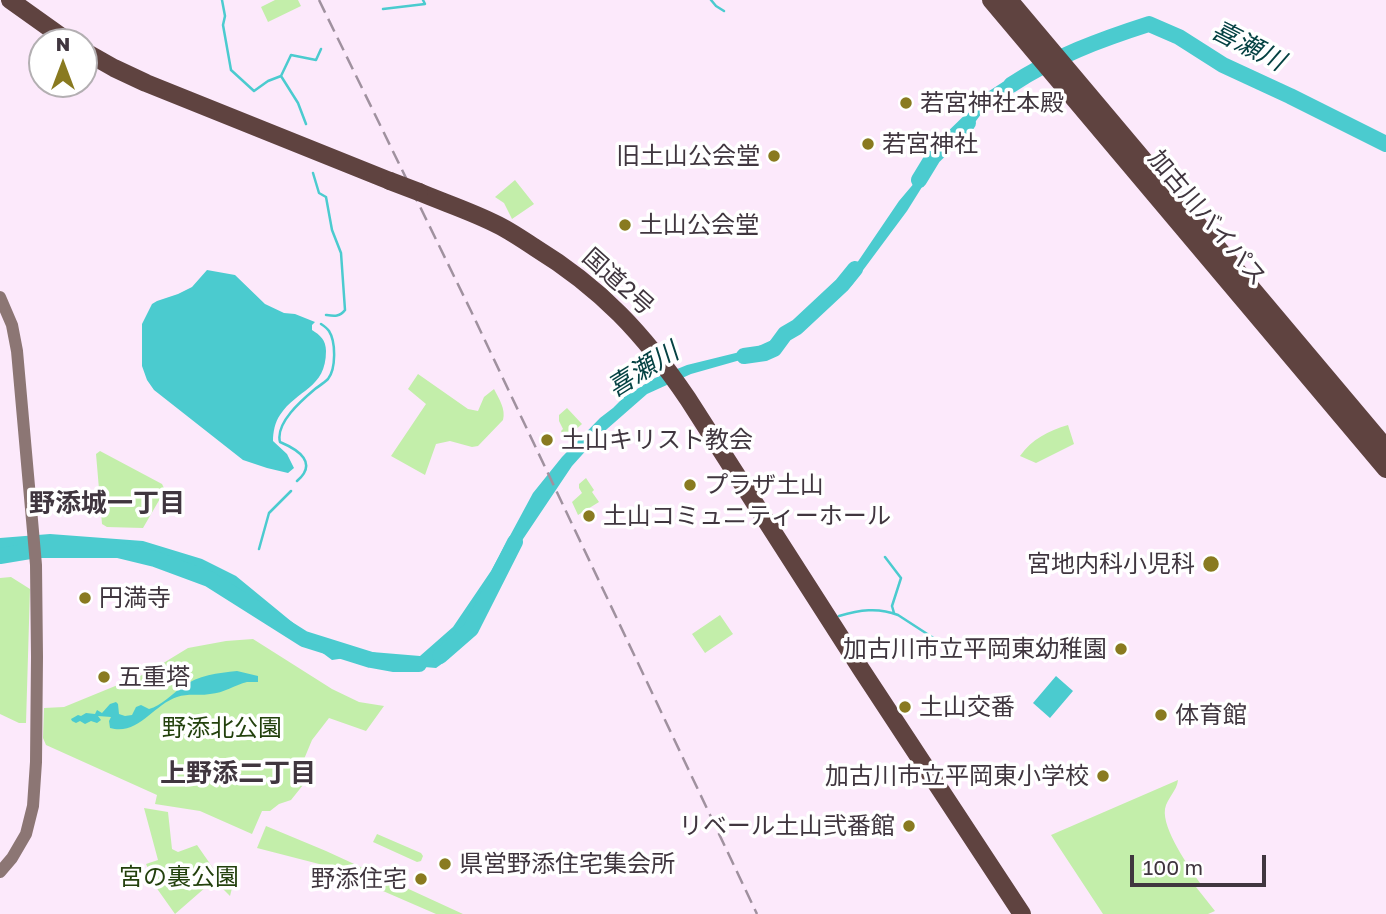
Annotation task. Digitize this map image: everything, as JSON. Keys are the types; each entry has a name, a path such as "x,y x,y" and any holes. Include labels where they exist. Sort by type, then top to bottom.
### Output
{"highway":[{"path":"10,0 49,28"},
{"name":"加古川バイパス","path":"991,0 1044,52"},
{"name":"加古川バイパス","path":"1009,0 1044,52 1386,469"},
{"name":"国道2号","path":"98,59 146,83 499,225 573,272 603,297 630,323 679,386 1021,914"},
{"name":"加古川バイパス","path":"1063,75 1386,448"}],"street":[{"path":"0,297 12,325 16,344 33,528 36,565 37,703 33,806 26,834 0,872"}],"green space":[{"path":"275,0 298,0 301,6 268,22 261,7"},
{"path":"515,180 534,204 512,219 504,203 495,197"},
{"path":"418,374 468,409 478,411 484,397 494,389 504,412 503,420 478,446 450,441 436,444 425,475 391,456 426,404 408,389"},
{"path":"567,408 582,424 565,439 559,415"},
{"path":"1068,425 1074,444 1036,463 1020,456 1041,436"},
{"path":"100,451 162,484 165,490 143,528 107,527 102,524 96,454"},
{"path":"586,478 599,502 578,515 572,502 582,493 579,484"},
{"path":"11,577 30,589 26,723 19,723 0,714 0,578"},
{"path":"720,615 733,634 705,653 692,634"},
{"name":"野添北公園","path":"253,639 332,689 359,702 384,706 366,731 329,718 312,740 302,764 309,768 303,785 291,800 270,811 262,811 252,834 200,811 155,804 157,795 46,745 43,738 44,708 64,707 147,673 188,648"},
{"path":"1178,780 1165,809 1165,817 1177,847 1200,883 1196,887 1215,911 1208,914 1103,914 1051,835"},
{"name":"宮の裏公園","path":"144,808 168,812 172,849 178,852 197,845 213,868 232,888 230,896 214,880 175,914 158,890 146,864 158,860"},
{"path":"266,826 463,914 436,914 323,865 257,848"},
{"path":"377,834 421,853 421,861 417,862 373,842"}],"water":[{"path":"1023,69 1029,77 990,102 973,125 957,139 937,163 907,211 852,285 799,330 765,353 691,374 647,394 599,436 572,466 507,559 471,629 454,644 443,663 436,668 389,664 359,656 332,660 304,639 209,579 155,559 118,550 36,550 0,556 0,538 50,534 143,541 202,559 236,576 331,654 360,651 420,656 453,627 491,571 533,493 562,457 600,418 624,397 655,378 687,365 752,349 797,327 842,285 899,201 986,93"},
{"path":"207,270 235,275 265,304 315,322 312,330 325,344 325,364 321,373 309,388 287,406 275,427 273,441 287,454 294,468 288,473 243,460 154,390 147,380 142,366 142,324 152,304 192,287"},
{"path":"237,671 258,676 258,682 247,682 206,695 177,697 129,728 110,728 111,717 98,716 101,720 97,723 91,721 85,724 71,719 86,713 95,714 97,710 102,713 110,704 116,702 119,714 132,715 136,707 141,705 149,709 162,703 182,687 201,677"},
{"path":"1056,676 1073,691 1050,718 1033,703"}],"waterway":[{"path":"222,0 225,16 223,25 231,70 254,91 281,76 298,103 306,124"},
{"path":"383,9 425,4 423,0"},
{"path":"711,0 724,11"},
{"name":"喜瀬川","path":"1011,85 1078,50 1149,24 1179,37 1223,65 1386,144"},
{"path":"281,76 291,55 316,60 321,49"},
{"name":"喜瀬川","path":"919,180 933,157 968,123"},
{"path":"313,173 319,193 326,197 332,230 341,253 345,310 339,315 326,315"},
{"name":"喜瀬川","path":"744,356 774,349 785,334 797,327 842,285 855,269"},
{"path":"297,481 303,474 306,463 299,453 280,442 280,435 291,412 331,375 334,362 333,342 329,331 321,324"},
{"path":"259,549 269,513 291,491"},
{"name":"喜瀬川","path":"440,656 471,629 515,542"},
{"name":"喜瀬川","path":"0,556 36,550 118,550 155,559 209,579 304,639 371,660 393,664 419,664"},
{"path":"885,557 901,578 892,606 894,613"},
{"path":"839,616 868,610 891,612 935,639"}],"railway":[{"path":"319,0 471,311 757,914"}],"place":[{"name":"若宮神社本殿","path":"906,103"},
{"name":"若宮神社","path":"868,144"},
{"name":"旧土山公会堂","path":"774,156"},
{"name":"土山公会堂","path":"625,225"},
{"name":"土山キリスト教会","path":"547,440"},
{"name":"プラザ土山","path":"690,485"},
{"name":"土山コミュニティーホール","path":"589,516"},
{"name":"宮地内科小児科","path":"1211,564"},
{"name":"円満寺","path":"85,598"},
{"name":"加古川市立平岡東幼稚園","path":"1121,649"},
{"name":"五重塔","path":"104,677"},
{"name":"土山交番","path":"905,707"},
{"name":"体育館","path":"1161,715"},
{"name":"加古川市立平岡東小学校","path":"1103,776"},
{"name":"リベール土山弐番館","path":"909,826"},
{"name":"県営野添住宅集会所","path":"445,864"},
{"name":"野添住宅","path":"421,879"}],"district":[{"name":"野添城一丁目","path":"107,504"},
{"name":"上野添二丁目","path":"238,774"}]}
